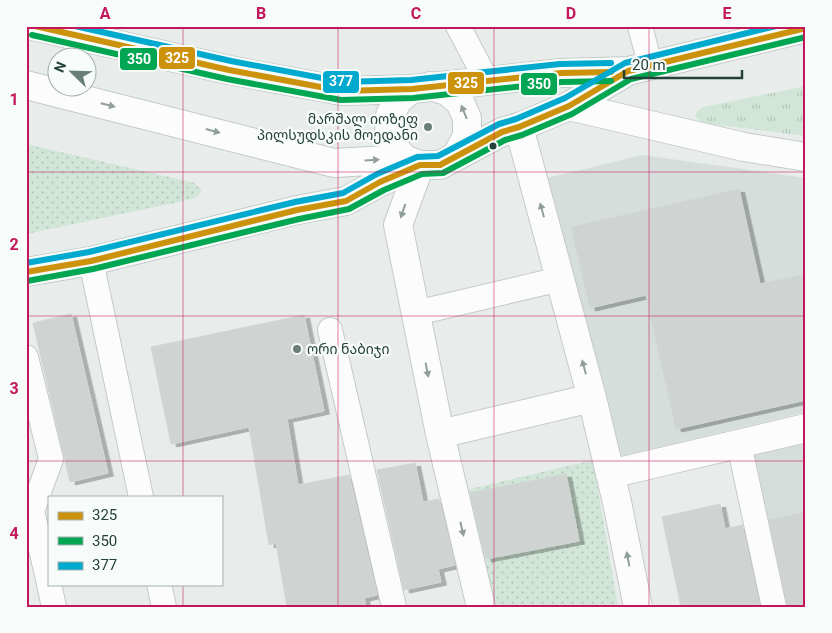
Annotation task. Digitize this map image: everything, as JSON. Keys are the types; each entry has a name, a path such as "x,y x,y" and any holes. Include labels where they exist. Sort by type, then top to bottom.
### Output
{"main road":[{"path":"34,26 229,70 342,90 421,88 561,73 639,68 806,28"},
{"path":"26,85 334,163 412,162 440,165 457,154 502,132 519,127 568,106 639,68"},
{"path":"412,162 394,147 389,132 390,115 398,100 421,88 447,91 460,102 467,118 467,136 457,154"},
{"path":"568,106 744,147 806,157"},
{"path":"519,127 592,398 617,502 638,607"},
{"path":"26,272 91,261 297,210 346,201 412,162"},
{"path":"412,162 398,225 440,434 481,607"},
{"path":"440,434 592,398"},
{"path":"610,474 806,428"}],"lane":[{"path":"458,26 487,81"},
{"path":"639,68 640,26"},
{"path":"91,261 141,496"},
{"path":"416,313 560,280"},
{"path":"330,330 394,607"},
{"path":"26,357 51,459 32,511 48,580"},
{"path":"739,444 774,607"},
{"path":"49,586 54,607"},
{"path":"159,586 164,607"}],"shaded area":[{"path":"642,155 806,178 806,412 617,457 543,179"},
{"path":"806,442 806,607 780,607 749,455"}],"green space":[{"path":"806,86 806,136 701,123 695,116 697,111 703,107"},
{"path":"26,144 195,183 201,190 201,193 193,199 26,234"},
{"path":"593,460 618,607 494,607 466,490"}],"building":[{"path":"739,189 760,284 806,274 806,400 676,429 646,295 590,308 571,227"},
{"path":"71,314 108,473 70,482 33,323"},
{"path":"304,315 324,411 287,419 298,485 349,475 377,595 364,598 366,607 287,607 276,543 269,545 249,427 171,444 151,347"},
{"path":"415,463 423,502 439,499 455,565 438,569 441,582 404,590 377,470"},
{"path":"566,474 579,541 486,559 470,493"},
{"path":"720,504 725,529 742,525 760,607 681,607 662,517"},
{"path":"806,512 806,607 787,607 769,520"}],"transit line":[{"name":"325","path":"35,26 229,70 342,91 412,89 561,73 611,72"},
{"name":"377","path":"75,26 231,61 343,82 411,80 560,64 611,63"},
{"name":"377","path":"26,263 89,252 295,202 343,193 377,174 417,157 438,156 499,124 516,119 565,98 625,63 776,26"},
{"name":"325","path":"26,272 91,261 297,210 346,201 380,182 420,165 440,165 502,132 569,106 628,71 806,28"},
{"name":"350","path":"32,35 227,79 341,100 413,98 562,82 611,81"},
{"name":"350","path":"27,281 93,269 299,219 349,209 384,190 422,174 443,173 505,140 572,114 631,79 806,37"}],"place":[{"name":"მარშალ იოზეფ პილსუდსკის მოედანი","path":"428,127"},
{"name":"ორი ნაბიჯი","path":"297,349"}]}
